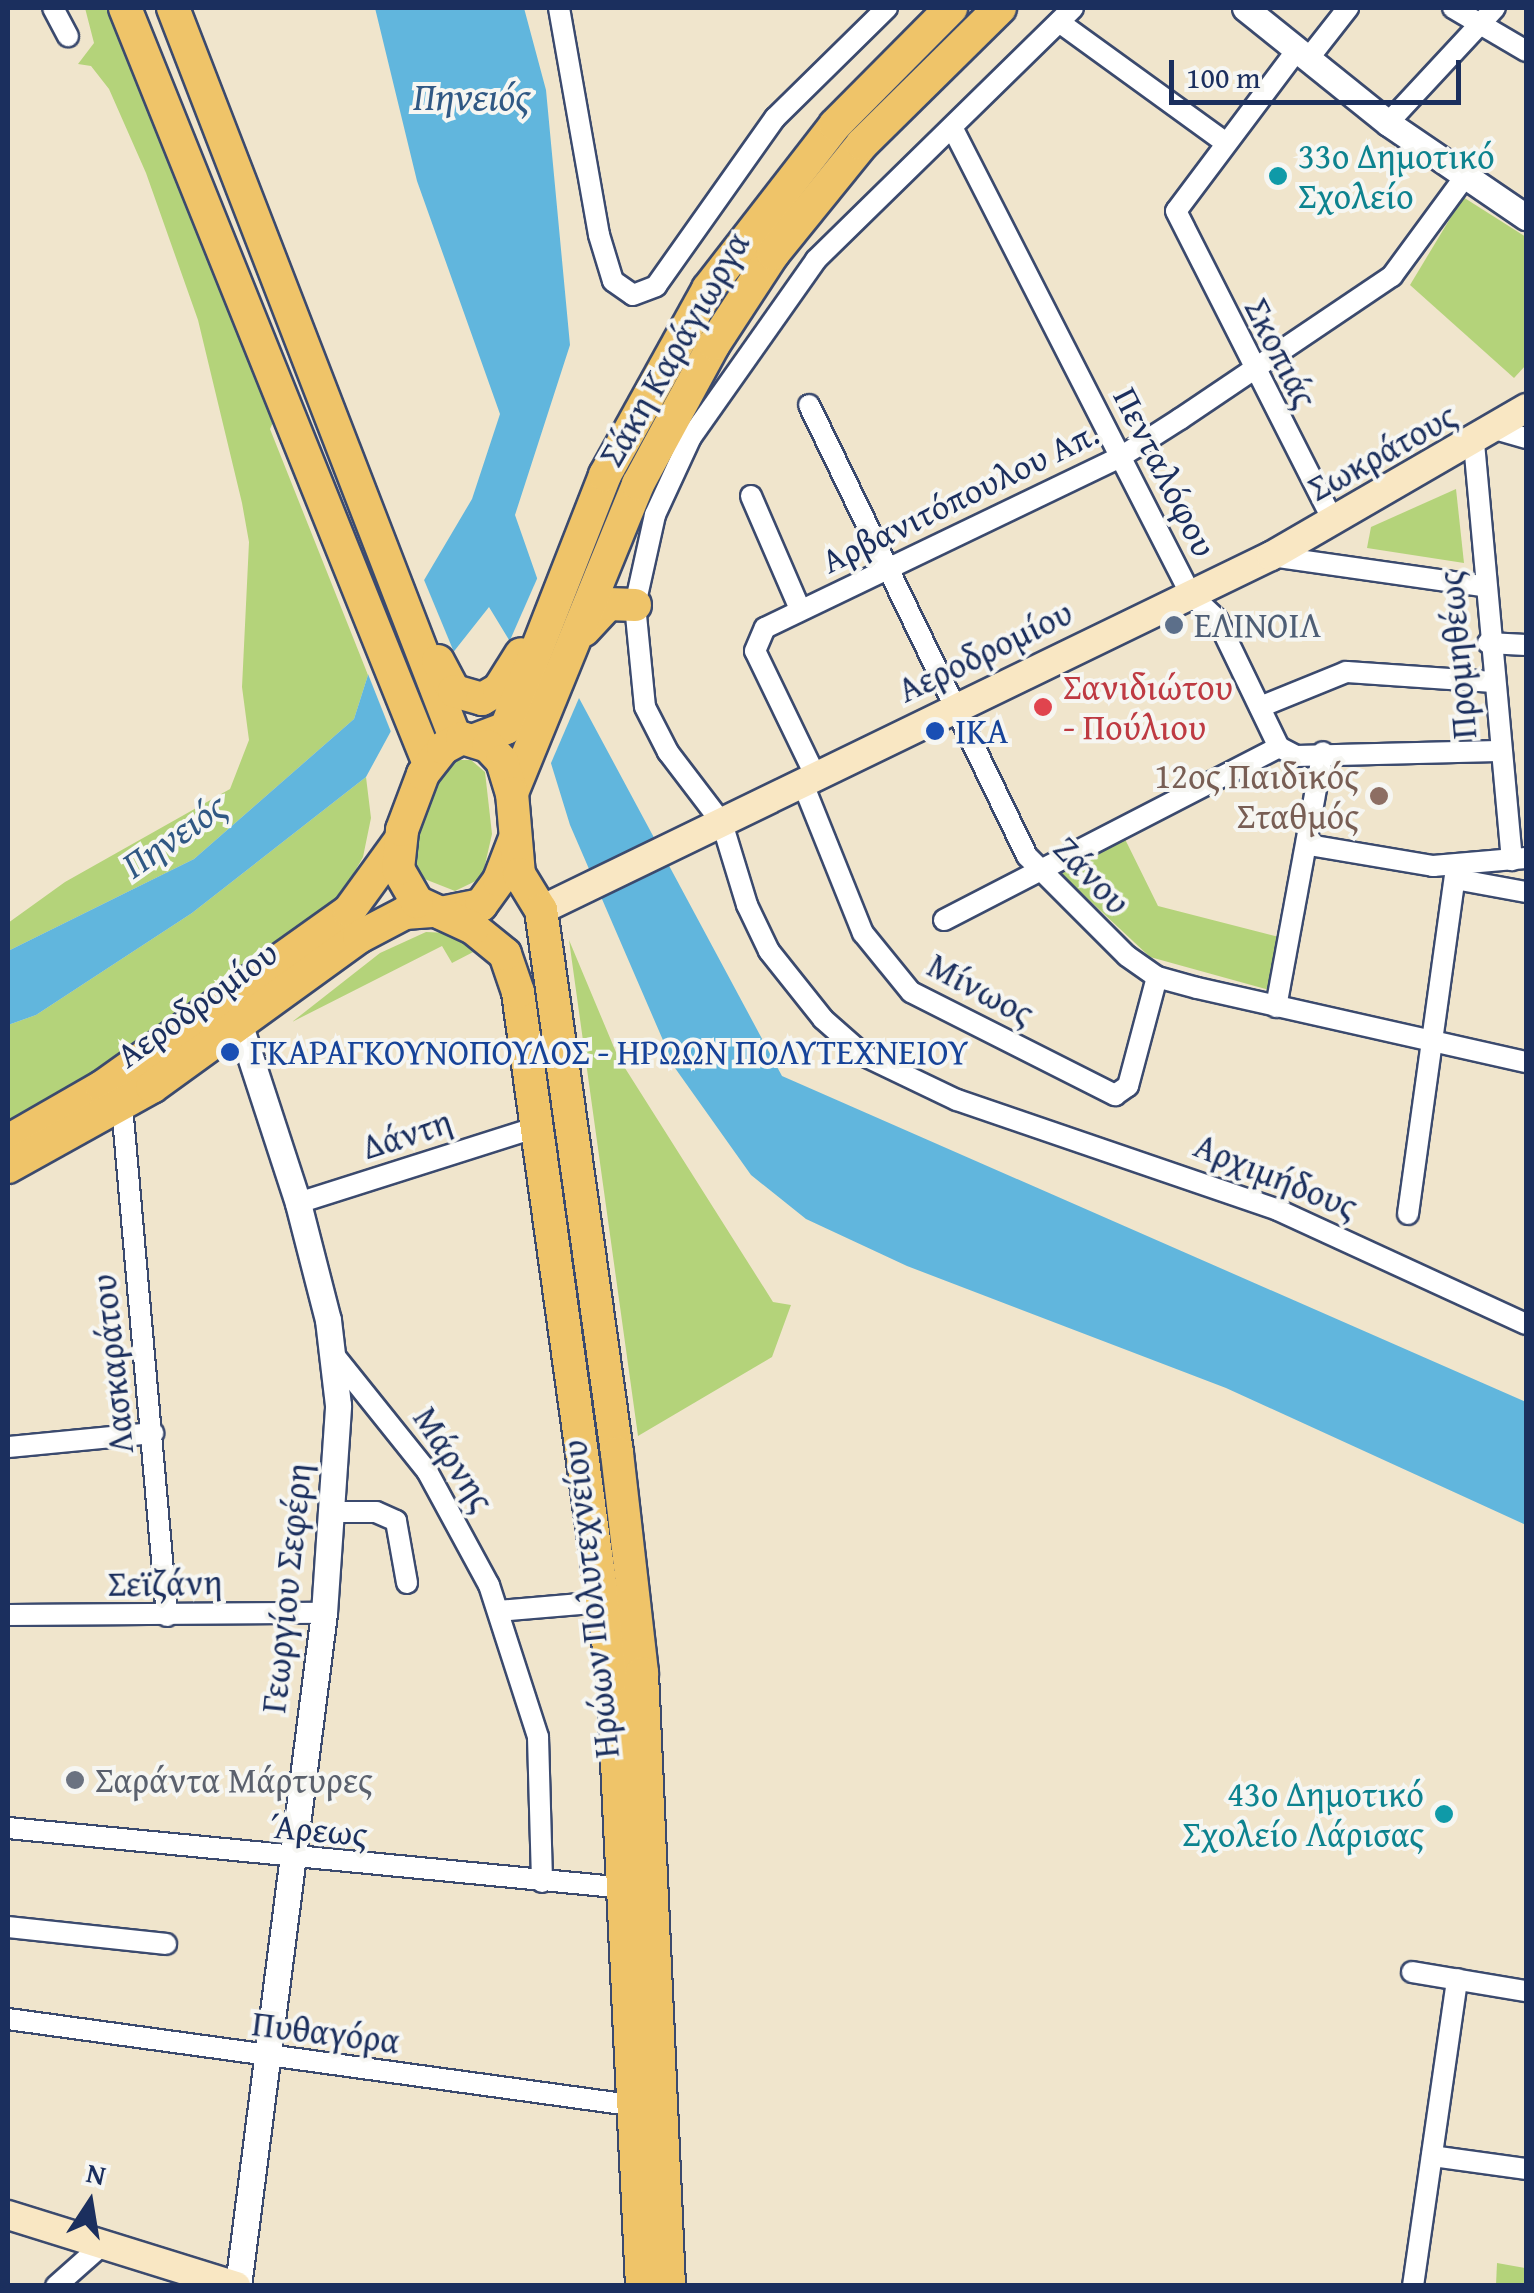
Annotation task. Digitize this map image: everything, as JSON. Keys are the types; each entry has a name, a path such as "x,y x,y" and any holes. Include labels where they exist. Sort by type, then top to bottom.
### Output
{"main road":[{"path":"124,8 429,764"},
{"path":"173,8 315,362 412,630 443,692 518,781 515,836 500,880 481,905 436,912"},
{"name":"Σάκη Καράγιωργα","path":"479,736 552,610 570,560 637,411 736,249 835,125 951,8"},
{"name":"Σάκη Καράγιωργα","path":"518,781 660,439 754,282 872,132 1000,8"},
{"name":"Σωκράτους","path":"1271,556 1486,437 1526,408"},
{"name":"Αεροδρομίου","path":"541,910 1271,556"},
{"path":"584,626 608,604 635,605"},
{"path":"443,692 473,699 492,694 552,610"},
{"path":"479,736 429,764 399,842 402,881 436,912 492,942 527,938 541,910"},
{"name":"Ηρώων Πολυτεχνείου","path":"515,836 521,882 541,910 634,1584 669,2286"},
{"name":"Αεροδρομίου","path":"8,1141 102,1087 349,911 399,842"},
{"name":"Αεροδρομίου","path":"8,1166 122,1106 240,1026 349,943 405,914 436,912"},
{"name":"Ηρώων Πολυτεχνείου","path":"492,942 508,958 518,992 604,1602 637,2106 642,2286"},
{"path":"8,2215 237,2286"}],"street":[{"path":"53,8 68,36"},
{"path":"559,8 599,235 613,281 633,296 656,286 775,118 886,8"},
{"path":"1245,8 1388,123 1526,217"},
{"path":"1066,15 1226,143 1348,8"},
{"path":"1453,8 1526,51"},
{"path":"1388,123 1495,8"},
{"name":"Σάκη Καράγιωργα","path":"992,1113 880,1066 823,1019 760,935 719,824 662,742 645,708 635,605 665,488 722,389 816,260 1066,15"},
{"name":"Πενταλόφου","path":"952,129 1191,595 1218,619 1279,747"},
{"name":"Σκοπιάς","path":"1226,143 1176,211 1252,371 1333,521"},
{"name":"Αρβανιτόπουλου Απ.","path":"810,780 755,643 765,628 1122,456 1392,276 1464,178"},
{"name":"Ζάνου","path":"810,405 883,568 1036,870 1157,976 1276,1007 1526,1062"},
{"path":"1486,437 1526,438"},
{"name":"Προμηθέως","path":"1486,437 1484,586 1488,644 1498,751 1519,859"},
{"path":"751,496 800,610"},
{"path":"1271,556 1484,586"},
{"path":"1488,644 1526,646"},
{"path":"1260,706 1346,672 1491,682"},
{"path":"944,920 1279,747 1296,756 1323,752 1498,751"},
{"path":"1276,1007 1309,845 1323,752"},
{"name":"Μίνωος","path":"810,780 863,933 911,992 1115,1095 1128,1086 1157,976"},
{"path":"1309,845 1455,873 1526,892"},
{"path":"1455,873 1519,859"},
{"path":"1408,1214 1435,1041 1455,873"},
{"name":"Γεωργίου Σεφέρη","path":"237,2286 271,2058 324,1612 332,1512 334,1355 298,1203 240,1026"},
{"name":"Λασκαράτου","path":"122,1106 166,1616"},
{"name":"Αρχιμήδους","path":"992,1113 1239,1194 1526,1324"},
{"name":"Δάντη","path":"298,1203 537,1127"},
{"name":"Μάρνης","path":"334,1355 427,1471 476,1556 498,1611 531,1705 542,1761 542,1882"},
{"path":"8,1447 153,1434"},
{"path":"332,1512 376,1512 396,1521 408,1582"},
{"path":"498,1611 604,1602"},
{"name":"Σεϊζάνη","path":"8,1616 324,1612"},
{"name":"Άρεως","path":"8,1828 293,1861 624,1888"},
{"path":"8,1927 166,1944"},
{"path":"1412,1972 1526,1991"},
{"path":"1414,2286 1457,1979"},
{"name":"Πυθαγόρα","path":"8,2019 637,2106"},
{"path":"1432,2156 1526,2169"},
{"path":"56,2286 101,2246"}],"green space":[{"path":"85,8 107,8 274,420 270,429 368,675 354,719 194,859 8,951 8,923 65,882 230,789 249,740 242,687 249,542 242,503 198,320 146,173 109,89 91,66 78,64 94,43"},
{"path":"1463,197 1526,237 1526,365 1514,378 1410,285"},
{"path":"1456,489 1464,563 1367,548 1371,527"},
{"path":"456,760 471,760 485,772 492,834 482,878 455,891 422,878 412,855 436,778"},
{"path":"366,777 371,818 363,857 339,899 102,1071 8,1123 8,1025 36,1015 192,913"},
{"path":"1122,833 1158,906 1283,938 1273,991 1150,957 1056,869"},
{"path":"426,932 449,933 481,948 452,963 442,946 292,1022 380,953"},
{"path":"569,940 618,1057 773,1302 791,1305 772,1357 638,1436"},
{"path":"1497,2263 1525,2268 1526,2285 1496,2285"}],"water":[{"name":"Πηνειός","path":"375,8 524,8 546,90 570,345 515,515 579,698 782,1076 1526,1402 1526,1525 1226,1388 907,1266 806,1219 751,1175 675,1068 570,825 517,653 489,607 391,731 366,777 192,913 36,1015 8,1025 8,951 194,859 354,719 368,675 472,499 500,414 417,181"}],"pier":[{"path":"540,572 582,691 548,770 507,647"},
{"path":"422,575 456,657 393,737 366,669"}],"place":[{"name":"33ο Δημοτικό Σχολείο","path":"1278,176"},
{"name":"ΕΛΙΝΟΙΛ","path":"1174,625"},
{"name":"Σανιδιώτου - Πούλιου","path":"1043,707"},
{"name":"ΙΚΑ","path":"935,731"},
{"name":"12ος Παιδικός Σταθμός","path":"1379,796"},
{"name":"ΓΚΑΡΑΓΚΟΥΝΟΠΟΥΛΟΣ - ΗΡΩΩΝ ΠΟΛΥΤΕΧΝΕΙΟΥ","path":"230,1052"},
{"name":"Σαράντα Μάρτυρες","path":"75,1780"},
{"name":"43ο Δημοτικό Σχολείο Λάρισας","path":"1444,1814"}]}
